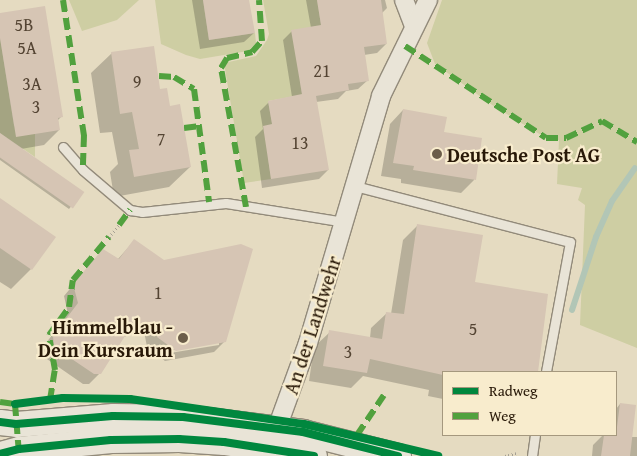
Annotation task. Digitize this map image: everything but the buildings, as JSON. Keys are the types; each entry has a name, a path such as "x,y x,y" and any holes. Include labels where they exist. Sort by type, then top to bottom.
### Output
{"main road":[{"path":"0,422 16,424 113,416 183,417 277,428 398,456"},
{"path":"0,454 18,449 111,440 179,439 224,442 314,456"}],"street":[{"path":"404,0 414,26"},
{"name":"An der Landwehr","path":"277,428 345,222 381,96 428,0"}],"lane":[{"path":"64,147 83,170 130,210 142,212 226,203 345,222"},
{"path":"355,186 570,242 546,371"},
{"path":"532,456 535,436"}],"path":[{"path":"109,237 119,225"}],"green space":[{"path":"69,0 139,0 117,20 82,31"},
{"path":"155,0 203,0 209,40 255,33 256,43 248,51 200,59 186,55 161,44"},
{"path":"263,0 317,0 321,25 300,82 302,95 268,101 278,156 268,157 271,179 244,183 224,63 256,56 267,40 269,34"},
{"path":"442,0 637,0 637,348 580,325 585,205 578,200 582,188 557,184 559,140 546,138 495,107 435,64 427,43"},
{"path":"0,38 14,126 35,134 35,157 0,133"}],"waterway":[{"path":"572,310 596,237 612,201 635,168"}],"marked path":[{"path":"63,0 84,135 83,170"},
{"path":"246,207 221,68 227,58 252,52 262,41 259,0"},
{"path":"405,46 546,138 566,138 602,121 637,142"},
{"path":"159,76 174,77 194,89 209,202"},
{"path":"184,128 200,126"},
{"path":"119,225 130,210"},
{"path":"50,400 55,370 49,335 69,307 73,280 109,237"},
{"path":"357,435 384,395"},
{"path":"0,402 15,404 19,454"}],"cycle path":[{"path":"15,404 63,398 130,399 304,424 438,456"},
{"path":"0,422 16,424 113,416 183,417 303,432 398,456"},
{"path":"0,454 19,449 111,440 179,439 224,442 314,456"}],"place":[{"name":"Deutsche Post AG","path":"437,154"},
{"name":"Himmelblau - Dein Kursraum","path":"183,338"}]}
